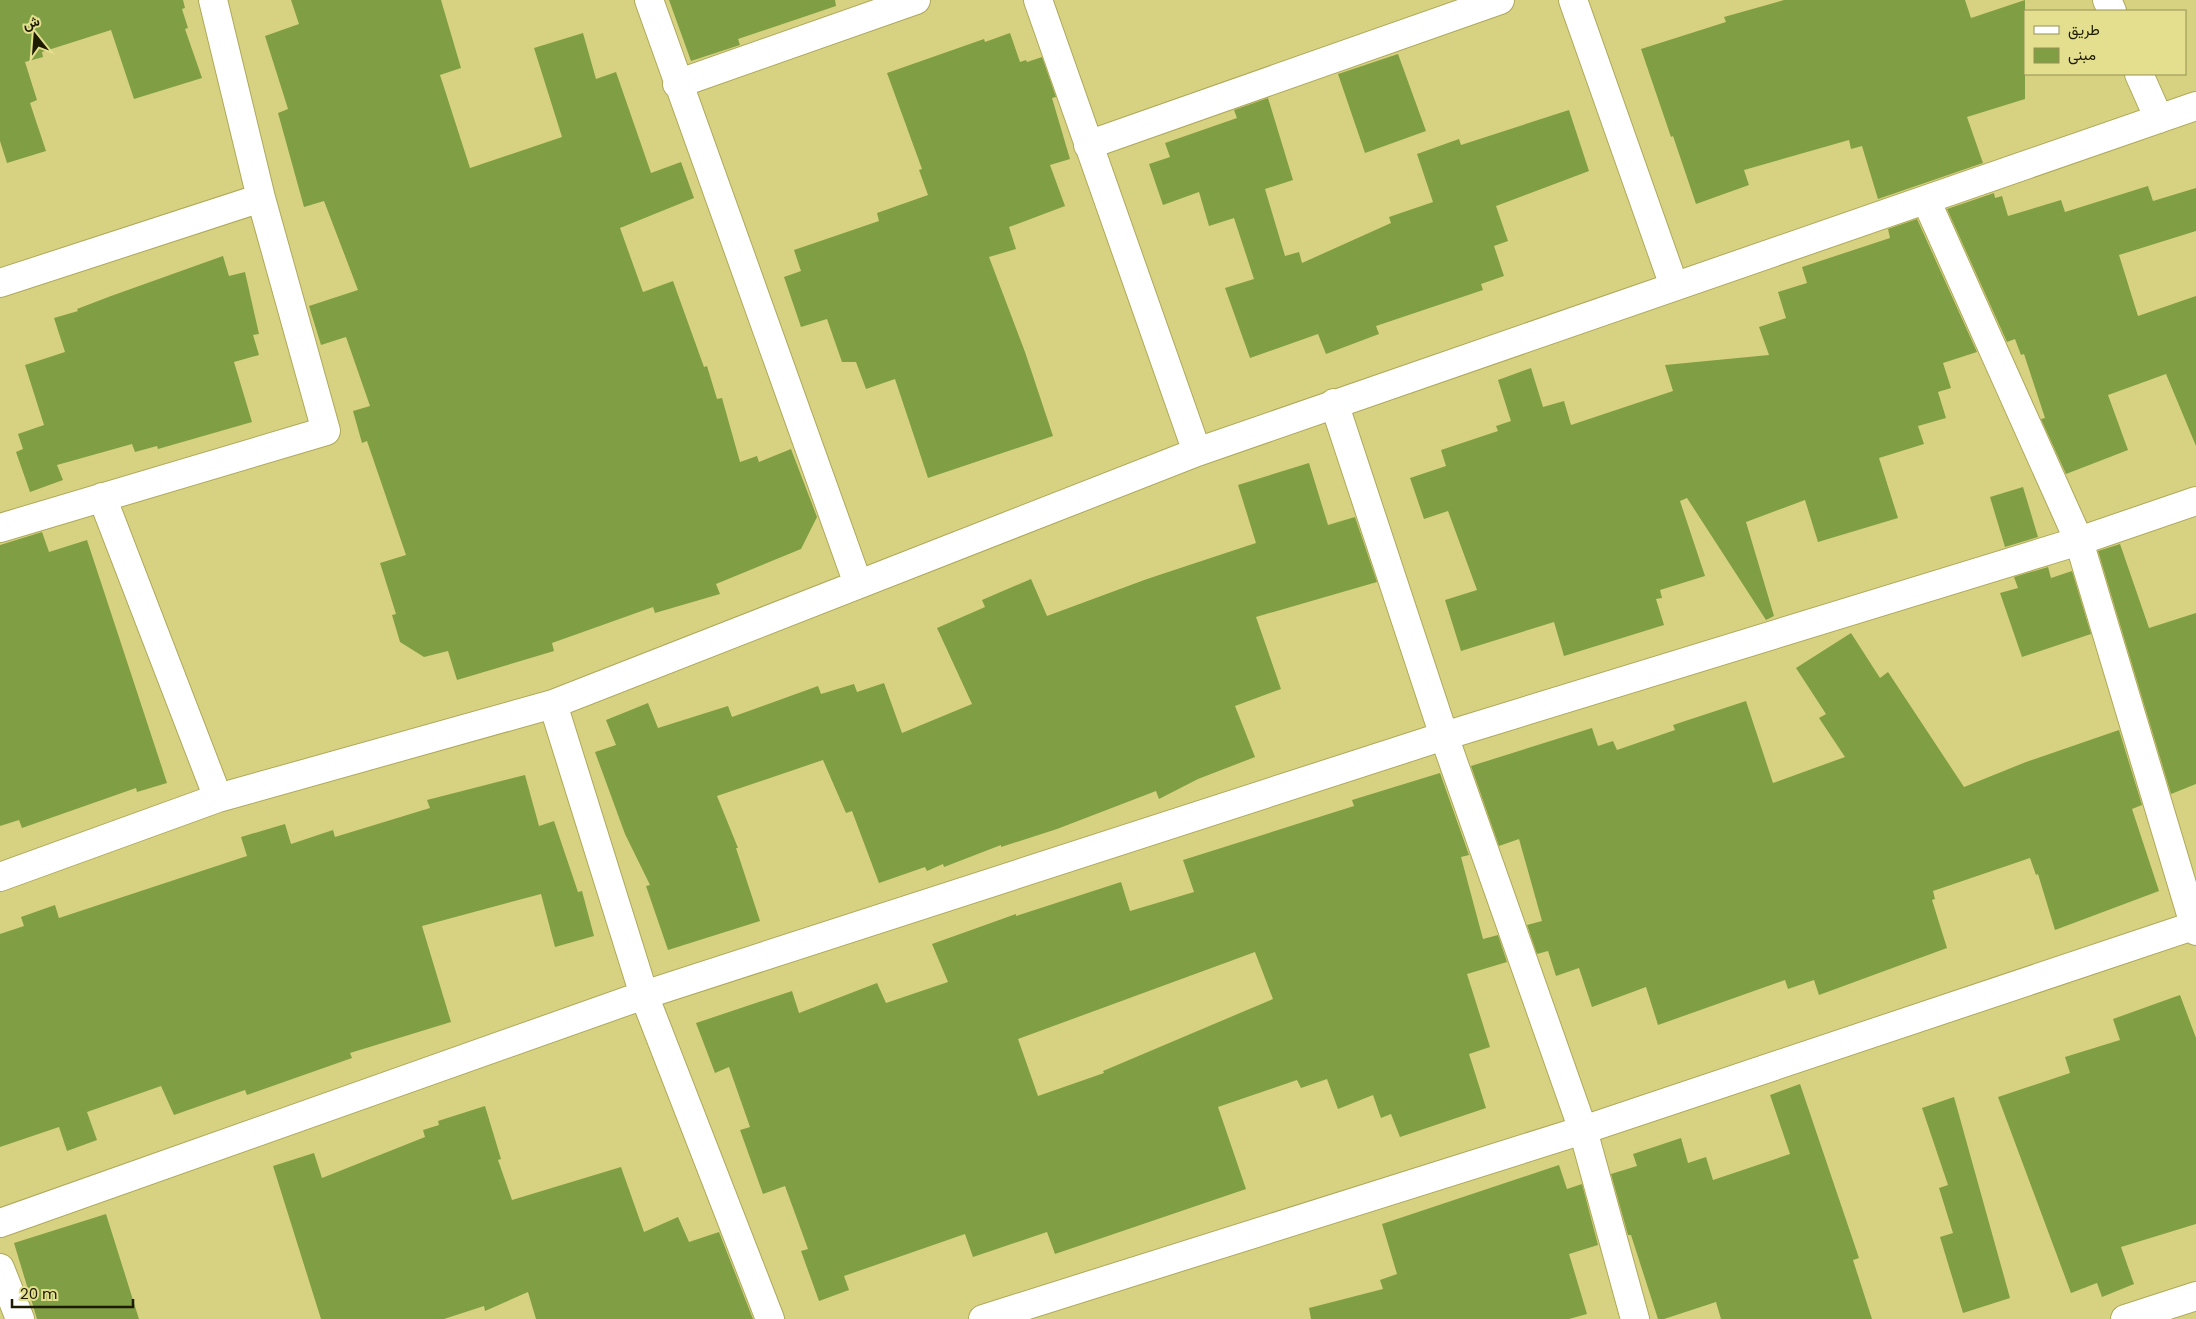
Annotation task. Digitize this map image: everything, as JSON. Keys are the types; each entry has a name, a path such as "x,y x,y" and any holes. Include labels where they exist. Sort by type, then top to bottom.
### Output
{"street":[{"path":"0,528 326,432 261,198 214,0"},
{"path":"649,0 677,84 858,584"},
{"path":"677,84 916,0"},
{"path":"1038,0 1197,452"},
{"path":"1088,145 1500,0"},
{"path":"1573,0 1674,286"},
{"path":"2139,75 2159,118"},
{"path":"0,876 218,798 553,704 1197,452 2196,106"},
{"path":"0,282 261,198"},
{"path":"983,1319 1583,1130 2195,927 2079,542 1926,200"},
{"path":"1334,403 1444,736 1583,1130 1635,1319"},
{"path":"102,497 218,798"},
{"path":"0,1223 644,995 1444,736 2079,542 2196,502"},
{"path":"553,704 644,995 770,1319"},
{"path":"0,1268 20,1319"},
{"path":"2125,1319 2196,1296"}],"building":[{"path":"0,0 183,0 185,8 182,9 188,28 185,29 202,78 134,99 111,30 42,52 43,57 25,62 37,100 30,103 46,151 7,163 0,141"},
{"path":"291,0 441,0 461,68 440,75 470,168 562,137 534,48 583,33 596,79 616,72 651,173 681,162 694,198 620,228 643,292 673,281 704,367 707,366 717,399 722,398 740,462 757,456 759,462 791,449 817,517 801,549 716,584 720,594 655,613 653,607 552,643 554,651 457,680 448,651 424,657 400,642 392,615 396,614 380,563 406,555 367,441 362,443 353,411 370,406 346,337 321,345 309,306 358,290 324,201 304,207 278,113 288,109 265,36 299,24"},
{"path":"669,0 835,0 836,6 738,39 740,45 691,61"},
{"path":"1784,0 1965,0 1971,18 2025,0 2025,99 1967,117 1983,163 1878,199 1862,146 1851,149 1849,140 1744,170 1749,185 1696,204 1641,49 1726,22 1724,17"},
{"path":"1010,33 1020,62 1026,60 1027,62 1042,57 1056,97 1052,98 1070,159 1050,165 1065,206 1009,227 1016,249 989,257 1025,352 1053,436 928,478 895,379 866,389 856,362 842,362 827,319 801,327 784,277 801,271 794,250 879,221 877,213 928,195 919,170 922,169 887,73 984,39 985,42"},
{"path":"1398,54 1426,131 1365,153 1338,74"},
{"path":"1268,98 1293,180 1265,189 1285,256 1299,252 1302,263 1391,223 1389,217 1433,202 1417,154 1459,139 1461,145 1569,110 1589,171 1496,206 1508,241 1494,246 1504,276 1481,284 1483,290 1376,326 1379,334 1326,354 1318,334 1250,358 1225,288 1254,279 1234,218 1209,226 1199,192 1163,205 1149,164 1170,157 1165,143 1237,118 1234,110"},
{"path":"2148,186 2153,201 2196,188 2196,231 2119,255 2138,316 2196,296 2196,446 2166,374 2108,395 2128,450 2066,474 2041,419 2045,418 2024,354 2021,355 2015,339 2007,342 1947,209 1994,193 1995,198 2002,196 2008,216 2061,200 2065,212"},
{"path":"1917,219 1977,352 1943,363 1951,388 1938,392 1946,418 1918,426 1924,444 1879,458 1898,518 1818,542 1805,500 1746,522 1774,616 1766,620 1687,498 1680,501 1705,576 1660,590 1662,598 1656,599 1664,625 1564,656 1554,622 1461,651 1445,600 1477,590 1448,511 1424,519 1410,478 1446,466 1441,450 1498,431 1496,426 1511,421 1498,380 1531,368 1543,407 1564,401 1571,425 1673,391 1665,365 1769,355 1759,327 1786,318 1778,292 1807,283 1802,267 1890,238 1888,229"},
{"path":"223,256 229,276 245,272 259,334 253,335 259,355 234,362 252,422 158,449 157,446 135,452 132,444 57,465 63,480 30,492 16,452 23,449 18,434 44,425 25,365 65,352 54,318 78,311 77,309 111,296"},
{"path":"1309,463 1328,525 1355,517 1377,582 1256,617 1281,689 1235,706 1255,757 1198,779 1159,799 1156,791 1057,829 1001,847 1001,845 944,867 943,864 927,871 925,867 879,883 852,811 846,813 823,760 717,796 738,848 736,848 760,921 668,950 646,886 650,885 625,834 595,752 616,745 606,720 648,703 658,728 728,706 732,717 818,686 821,694 854,684 857,692 884,683 902,733 972,704 937,628 985,607 982,600 1031,579 1047,616 1147,579 1256,543 1238,485"},
{"path":"2023,487 2038,537 2005,547 1990,497"},
{"path":"42,532 49,552 87,540 167,783 137,792 136,788 22,828 19,820 0,826 0,545"},
{"path":"2120,544 2149,628 2196,613 2196,784 2171,794 2098,551"},
{"path":"2048,567 2051,578 2072,571 2091,634 2022,657 2000,593 2018,588 2014,577"},
{"path":"1851,633 1880,678 1888,672 1964,787 2026,762 2119,730 2142,805 2132,809 2159,891 2055,930 2038,874 2036,875 2030,858 1933,891 1935,899 1932,900 1947,948 1819,995 1814,980 1788,989 1785,980 1658,1025 1646,987 1592,1007 1579,968 1556,976 1548,951 1537,954 1527,925 1542,921 1519,839 1499,846 1471,766 1592,728 1598,746 1613,741 1617,750 1675,730 1673,725 1746,701 1773,783 1845,757 1819,718 1826,714 1796,668"},
{"path":"1440,773 1469,855 1461,857 1483,939 1498,935 1507,962 1467,974 1490,1047 1469,1054 1486,1108 1400,1137 1391,1114 1381,1118 1373,1095 1338,1109 1327,1079 1301,1088 1297,1080 1218,1107 1246,1189 1055,1254 1047,1232 973,1257 965,1234 844,1276 849,1290 819,1301 801,1251 808,1249 785,1186 763,1194 740,1130 750,1127 729,1067 715,1073 696,1023 792,991 799,1013 877,983 886,1003 948,982 932,944 1016,914 1016,916 1121,882 1130,911 1194,892 1183,860 1354,806 1352,800","holes":["1255,952 1273,999 1103,1071 1104,1073 1038,1096 1018,1039"]},
{"path":"525,775 539,826 554,821 578,892 582,891 594,936 555,947 541,894 422,926 451,1022 350,1053 352,1058 247,1095 245,1090 174,1115 161,1086 87,1112 97,1140 67,1151 59,1127 0,1147 0,934 24,926 21,917 55,905 59,918 247,856 241,837 285,824 291,844 333,830 335,837 430,808 427,800"},
{"path":"2180,995 2196,1038 2196,1224 2121,1247 2134,1284 2102,1297 2097,1283 2071,1293 1998,1097 2070,1073 2065,1057 2120,1040 2113,1019"},
{"path":"1800,1084 1859,1258 1853,1260 1872,1319 1721,1319 1716,1302 1664,1319 1658,1319 1631,1235 1628,1235 1611,1174 1637,1166 1633,1154 1681,1138 1688,1163 1706,1157 1713,1180 1790,1154 1770,1095"},
{"path":"1954,1097 2010,1298 1963,1313 1940,1237 1953,1233 1939,1188 1948,1185 1922,1108"},
{"path":"485,1106 501,1159 498,1160 512,1200 621,1167 644,1232 678,1217 689,1242 719,1232 753,1319 536,1319 528,1292 485,1311 484,1306 444,1319 321,1319 273,1166 314,1153 322,1178 425,1137 423,1130 439,1125 438,1121"},
{"path":"1559,1165 1567,1189 1582,1184 1598,1245 1569,1254 1587,1314 1569,1319 1311,1319 1309,1308 1383,1289 1380,1280 1397,1274 1382,1224"},
{"path":"106,1214 139,1319 37,1319 14,1243"}]}
